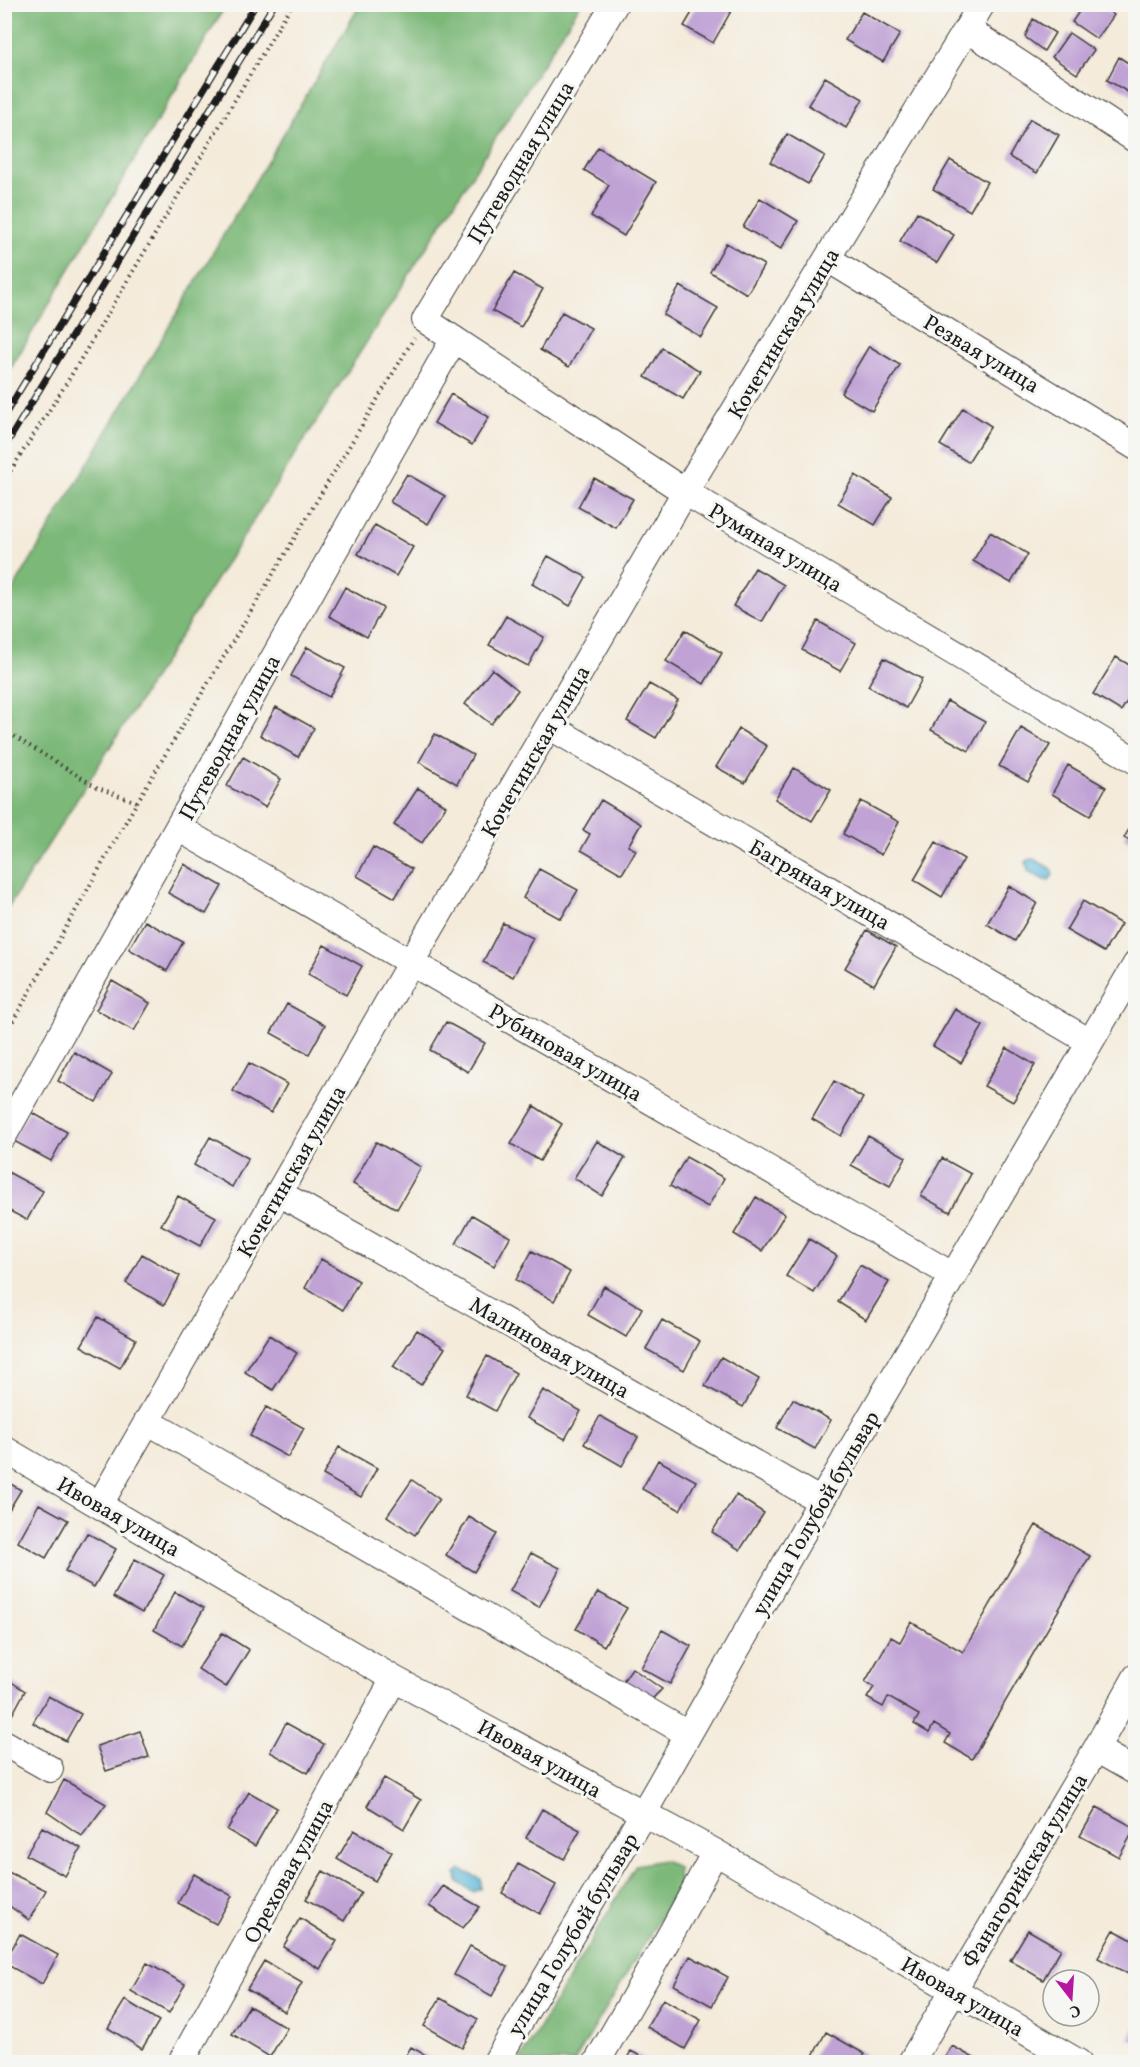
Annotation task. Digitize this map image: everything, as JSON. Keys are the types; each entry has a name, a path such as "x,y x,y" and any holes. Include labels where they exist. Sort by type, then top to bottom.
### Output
{"street":[{"name":"Путеводная улица","path":"425,320 615,4"},
{"name":"Кочетинская улица","path":"100,1504 411,962 685,492 982,4"},
{"path":"967,29 1136,140"},
{"name":"Резвая улица","path":"828,259 1136,447"},
{"name":"Румяная улица","path":"425,320 685,492 1136,761"},
{"name":"Путеводная улица","path":"4,1135 454,339"},
{"name":"Багряная улица","path":"549,726 1090,1042"},
{"name":"Рубиновая улица","path":"178,828 954,1276"},
{"name":"улица Голубой бульвар","path":"496,2062 643,1814 821,1501 1136,964"},
{"name":"Малиновая улица","path":"279,1193 821,1501"},
{"path":"147,1421 688,1734"},
{"name":"Ивовая улица","path":"4,1449 394,1679 716,1852 1078,2062"},
{"name":"Фанагорийская улица","path":"911,2062 1136,1677"},
{"name":"Ореховая улица","path":"181,2062 394,1679"},
{"path":"4,1743 50,1769"},
{"path":"1096,1749 1136,1772"},
{"path":"597,2062 716,1852"}],"path":[{"path":"4,481 66,384 292,4"},
{"path":"4,1037 137,802 425,320"},
{"path":"4,729 98,788 137,802"}],"green space":[{"path":"4,5 226,5 5,378"},
{"path":"360,5 580,5 5,913 5,603"},
{"path":"664,1860 678,1868 679,1886 574,2062 519,2062 636,1865"}],"water":[{"path":"1031,858 1051,868 1053,875 1049,880 1044,880 1028,871 1026,862"},
{"path":"461,1870 481,1879 481,1889 474,1892 458,1882 456,1874"}],"building":[{"path":"697,4 735,4 713,43 684,26"},
{"path":"1084,4 1098,4 1114,15 1097,39 1072,22"},
{"path":"862,12 900,34 883,62 845,40"},
{"path":"1033,19 1055,33 1044,51 1025,37"},
{"path":"1069,33 1094,50 1077,74 1052,57"},
{"path":"1119,57 1136,68 1136,92 1133,95 1107,80"},
{"path":"825,77 863,99 846,128 808,105"},
{"path":"1030,119 1059,135 1037,173 1009,157"},
{"path":"787,134 825,156 808,184 770,162"},
{"path":"598,147 656,182 624,236 591,216 609,185 584,170"},
{"path":"950,160 987,182 970,211 933,189"},
{"path":"760,198 798,221 781,249 743,227"},
{"path":"917,212 954,235 937,263 900,241"},
{"path":"726,243 764,265 747,294 710,272"},
{"path":"514,273 543,289 521,327 492,311"},
{"path":"680,286 718,308 701,337 663,315"},
{"path":"562,312 591,328 569,367 540,350"},
{"path":"869,346 900,365 872,411 841,393"},
{"path":"662,348 700,371 683,399 645,377"},
{"path":"451,394 489,417 472,445 434,423"},
{"path":"963,408 991,426 968,462 940,445"},
{"path":"407,474 445,496 428,524 390,502"},
{"path":"855,475 892,497 875,525 838,503"},
{"path":"594,478 633,499 616,528 578,507"},
{"path":"375,525 413,547 396,576 358,554"},
{"path":"990,532 1028,554 1011,583 973,561"},
{"path":"1136,540 1136,553 1130,549"},
{"path":"548,556 586,577 570,606 532,584"},
{"path":"755,568 784,585 762,622 733,606"},
{"path":"345,587 383,608 367,637 329,616"},
{"path":"506,616 544,637 528,666 489,645"},
{"path":"818,621 856,643 840,671 802,650"},
{"path":"685,630 722,653 704,684 666,661"},
{"path":"307,647 345,668 329,697 291,676"},
{"path":"1116,657 1136,669 1136,687 1121,711 1093,694"},
{"path":"884,658 922,679 906,708 868,686"},
{"path":"492,669 518,690 491,724 465,704"},
{"path":"649,684 678,700 656,738 627,721"},
{"path":"947,701 985,722 969,751 931,730"},
{"path":"276,707 314,728 298,757 260,735"},
{"path":"1021,728 1050,745 1028,782 999,766"},
{"path":"739,729 767,746 745,783 716,767"},
{"path":"435,734 473,755 457,784 419,762"},
{"path":"243,757 281,779 265,807 227,786"},
{"path":"1068,765 1106,787 1090,816 1052,794"},
{"path":"794,768 831,790 812,821 775,799"},
{"path":"418,788 446,806 422,843 394,825"},
{"path":"601,800 641,824 628,846 636,850 622,874 581,850 590,834 583,830"},
{"path":"861,801 899,822 881,855 843,834"},
{"path":"1136,817 1136,844 1124,838"},
{"path":"936,842 964,859 942,897 914,880"},
{"path":"373,847 412,869 395,898 357,876"},
{"path":"184,864 222,886 206,914 168,893"},
{"path":"539,869 578,890 561,919 523,898"},
{"path":"1009,886 1037,903 1015,941 987,924"},
{"path":"1083,901 1121,924 1104,952 1066,930"},
{"path":"145,921 183,942 167,971 129,949"},
{"path":"503,923 533,938 513,977 483,962"},
{"path":"867,930 896,947 874,985 845,968"},
{"path":"324,945 362,966 346,995 308,974"},
{"path":"112,981 150,1003 134,1031 96,1010"},
{"path":"287,1004 325,1025 309,1054 271,1033"},
{"path":"955,1009 983,1026 961,1063 933,1046"},
{"path":"446,1022 485,1043 468,1072 430,1050"},
{"path":"1007,1048 1035,1065 1013,1102 984,1086"},
{"path":"74,1052 112,1074 96,1102 58,1081"},
{"path":"249,1063 287,1084 271,1113 233,1091"},
{"path":"834,1081 863,1098 841,1136 812,1119"},
{"path":"534,1106 562,1124 540,1161 511,1144"},
{"path":"29,1111 67,1132 51,1161 12,1140"},
{"path":"868,1136 906,1157 890,1186 851,1165"},
{"path":"210,1137 248,1158 232,1187 194,1165"},
{"path":"597,1141 625,1158 602,1196 574,1178"},
{"path":"376,1142 421,1167 397,1209 353,1184"},
{"path":"686,1157 724,1178 708,1207 670,1186"},
{"path":"942,1158 971,1174 950,1212 921,1196"},
{"path":"4,1170 43,1191 27,1220 4,1208"},
{"path":"178,1196 216,1217 200,1246 161,1225"},
{"path":"756,1197 785,1214 762,1251 734,1234"},
{"path":"472,1215 510,1237 494,1266 456,1244"},
{"path":"809,1239 837,1256 814,1293 786,1276"},
{"path":"532,1251 570,1272 554,1301 516,1280"},
{"path":"142,1254 180,1276 164,1305 126,1283"},
{"path":"321,1259 359,1281 343,1310 305,1288"},
{"path":"860,1265 889,1282 866,1320 838,1302"},
{"path":"604,1286 642,1308 626,1337 588,1315"},
{"path":"98,1317 136,1339 120,1368 81,1346"},
{"path":"662,1320 700,1341 684,1370 646,1349"},
{"path":"417,1330 445,1348 421,1385 393,1367"},
{"path":"269,1335 297,1353 273,1390 245,1372"},
{"path":"487,1356 516,1373 495,1411 466,1395"},
{"path":"721,1357 759,1379 743,1407 705,1386"},
{"path":"543,1390 581,1411 565,1439 527,1418"},
{"path":"793,1399 831,1420 815,1449 777,1428"},
{"path":"266,1407 304,1428 288,1457 250,1436"},
{"path":"600,1416 638,1437 622,1466 584,1444"},
{"path":"339,1447 377,1468 361,1497 323,1475"},
{"path":"658,1460 696,1481 680,1510 642,1489"},
{"path":"4,1480 21,1490 4,1518"},
{"path":"412,1480 439,1499 415,1535 387,1516"},
{"path":"736,1495 764,1513 740,1550 712,1532"},
{"path":"39,1504 68,1520 46,1558 18,1542"},
{"path":"469,1517 497,1534 474,1572 446,1555"},
{"path":"1036,1525 1090,1556 972,1759 945,1743 950,1734 934,1724 929,1733 914,1724 919,1715 888,1697 883,1707 867,1698 874,1687 865,1682 891,1637 900,1642 911,1622 963,1652"},
{"path":"87,1533 116,1549 94,1587 65,1571"},
{"path":"531,1553 560,1568 539,1607 510,1591"},
{"path":"135,1559 164,1575 142,1613 113,1597"},
{"path":"175,1592 204,1608 182,1646 154,1630"},
{"path":"598,1592 627,1608 604,1646 576,1629"},
{"path":"662,1630 691,1646 670,1684 641,1668"},
{"path":"222,1633 249,1650 226,1687 198,1669"},
{"path":"632,1668 662,1689 651,1700 621,1684"},
{"path":"4,1677 25,1691 4,1730"},
{"path":"48,1696 81,1714 66,1741 33,1723"},
{"path":"286,1723 324,1744 308,1773 270,1752"},
{"path":"140,1731 149,1757 106,1771 97,1746"},
{"path":"384,1778 421,1800 404,1829 367,1806"},
{"path":"64,1780 106,1804 82,1836 47,1812"},
{"path":"249,1792 277,1808 255,1846 227,1830"},
{"path":"1097,1807 1135,1828 1119,1857 1080,1836"},
{"path":"542,1809 580,1830 564,1859 526,1838"},
{"path":"42,1827 81,1848 65,1876 26,1855"},
{"path":"354,1830 392,1852 375,1881 337,1859"},
{"path":"518,1864 556,1885 540,1914 502,1893"},
{"path":"4,1870 46,1890 29,1920 4,1902"},
{"path":"323,1871 361,1893 344,1921 306,1899"},
{"path":"194,1874 232,1896 216,1924 178,1903"},
{"path":"443,1886 480,1907 463,1928 429,1906"},
{"path":"300,1918 337,1941 320,1969 283,1947"},
{"path":"1028,1930 1061,1949 1050,1968 1041,1968 1041,1979 1010,1960"},
{"path":"1114,1930 1136,1942 1136,1974 1134,1977 1098,1958"},
{"path":"20,1934 58,1955 42,1984 4,1963"},
{"path":"470,1946 508,1967 492,1996 454,1975"},
{"path":"690,1956 728,1977 712,2006 674,1985"},
{"path":"264,1961 302,1983 285,2012 247,1989"},
{"path":"147,1963 185,1984 169,2013 131,1991"},
{"path":"440,1998 478,2019 462,2048 424,2026"},
{"path":"663,1999 701,2020 685,2049 647,2027"},
{"path":"125,2000 159,2021 142,2049 108,2028"},
{"path":"249,2006 287,2028 270,2057 232,2034"},
{"path":"1136,2026 1136,2043 1128,2039"},
{"path":"826,2032 865,2054 860,2062 810,2061"},
{"path":"952,2046 981,2062 942,2062"},
{"path":"411,2047 438,2062 402,2062"},
{"path":"631,2051 651,2062 625,2062"}],"railway":[{"path":"4,416 256,4"},
{"path":"4,448 274,4"}]}
